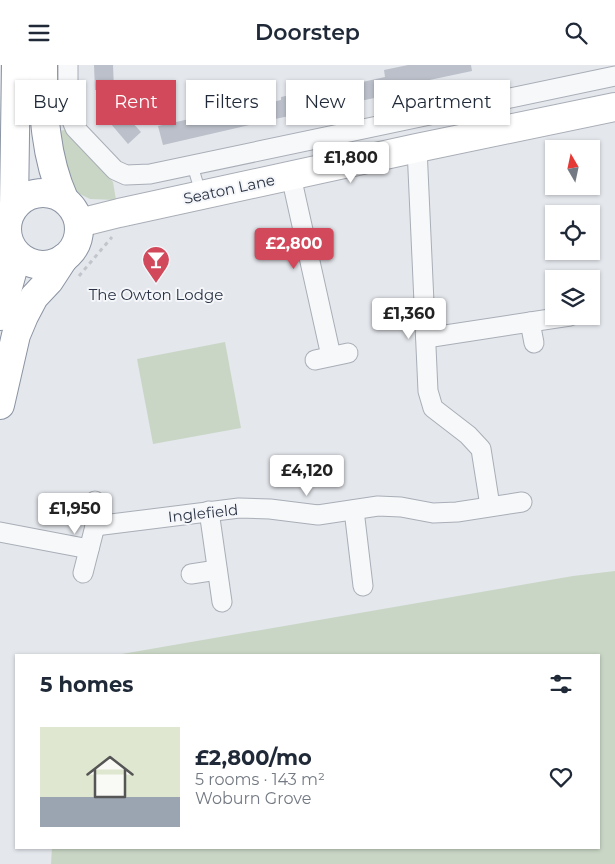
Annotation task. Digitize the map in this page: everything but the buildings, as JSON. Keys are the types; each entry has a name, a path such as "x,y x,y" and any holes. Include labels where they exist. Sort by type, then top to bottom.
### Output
{"main road":[{"path":"0,316 11,277 7,239 8,219 14,206 16,65"},
{"path":"43,65 46,132 51,159 64,199"},
{"name":"Seaton Lane","path":"79,223 417,148 615,107"},
{"path":"0,405 16,335 24,316 34,297 49,281 64,258 73,249 78,236 79,223 74,209 64,199 51,193 38,193 27,196 14,206"},
{"path":"7,239 26,261 45,265 64,258"}],"street":[{"name":"Seaton Lane","path":"68,65 68,111 75,128 115,170 126,175 150,174 615,77"},
{"path":"417,148 428,391 433,407 448,421 468,435 481,449 490,507"},
{"path":"291,176 331,356"},
{"path":"426,338 545,320"},
{"path":"530,322 534,343"},
{"path":"83,573 95,525 95,501"},
{"name":"Inglefield","path":"95,525 239,508 270,509 318,515 378,506 401,507 433,513 457,512 522,502"},
{"path":"354,510 363,586"},
{"path":"209,511 222,602"},
{"path":"0,532 89,549"},
{"path":"191,574 217,570"}],"lane":[{"path":"192,164 202,196"}],"green space":[{"path":"65,130 113,182 116,200 90,199 72,187 57,131"},
{"path":"225,342 241,428 153,444 137,359"},
{"path":"615,571 615,864 51,864 52,849 600,849 600,654 122,654 573,576"}],"place":[{"name":"The Owton Lodge","path":"156,284"}]}
